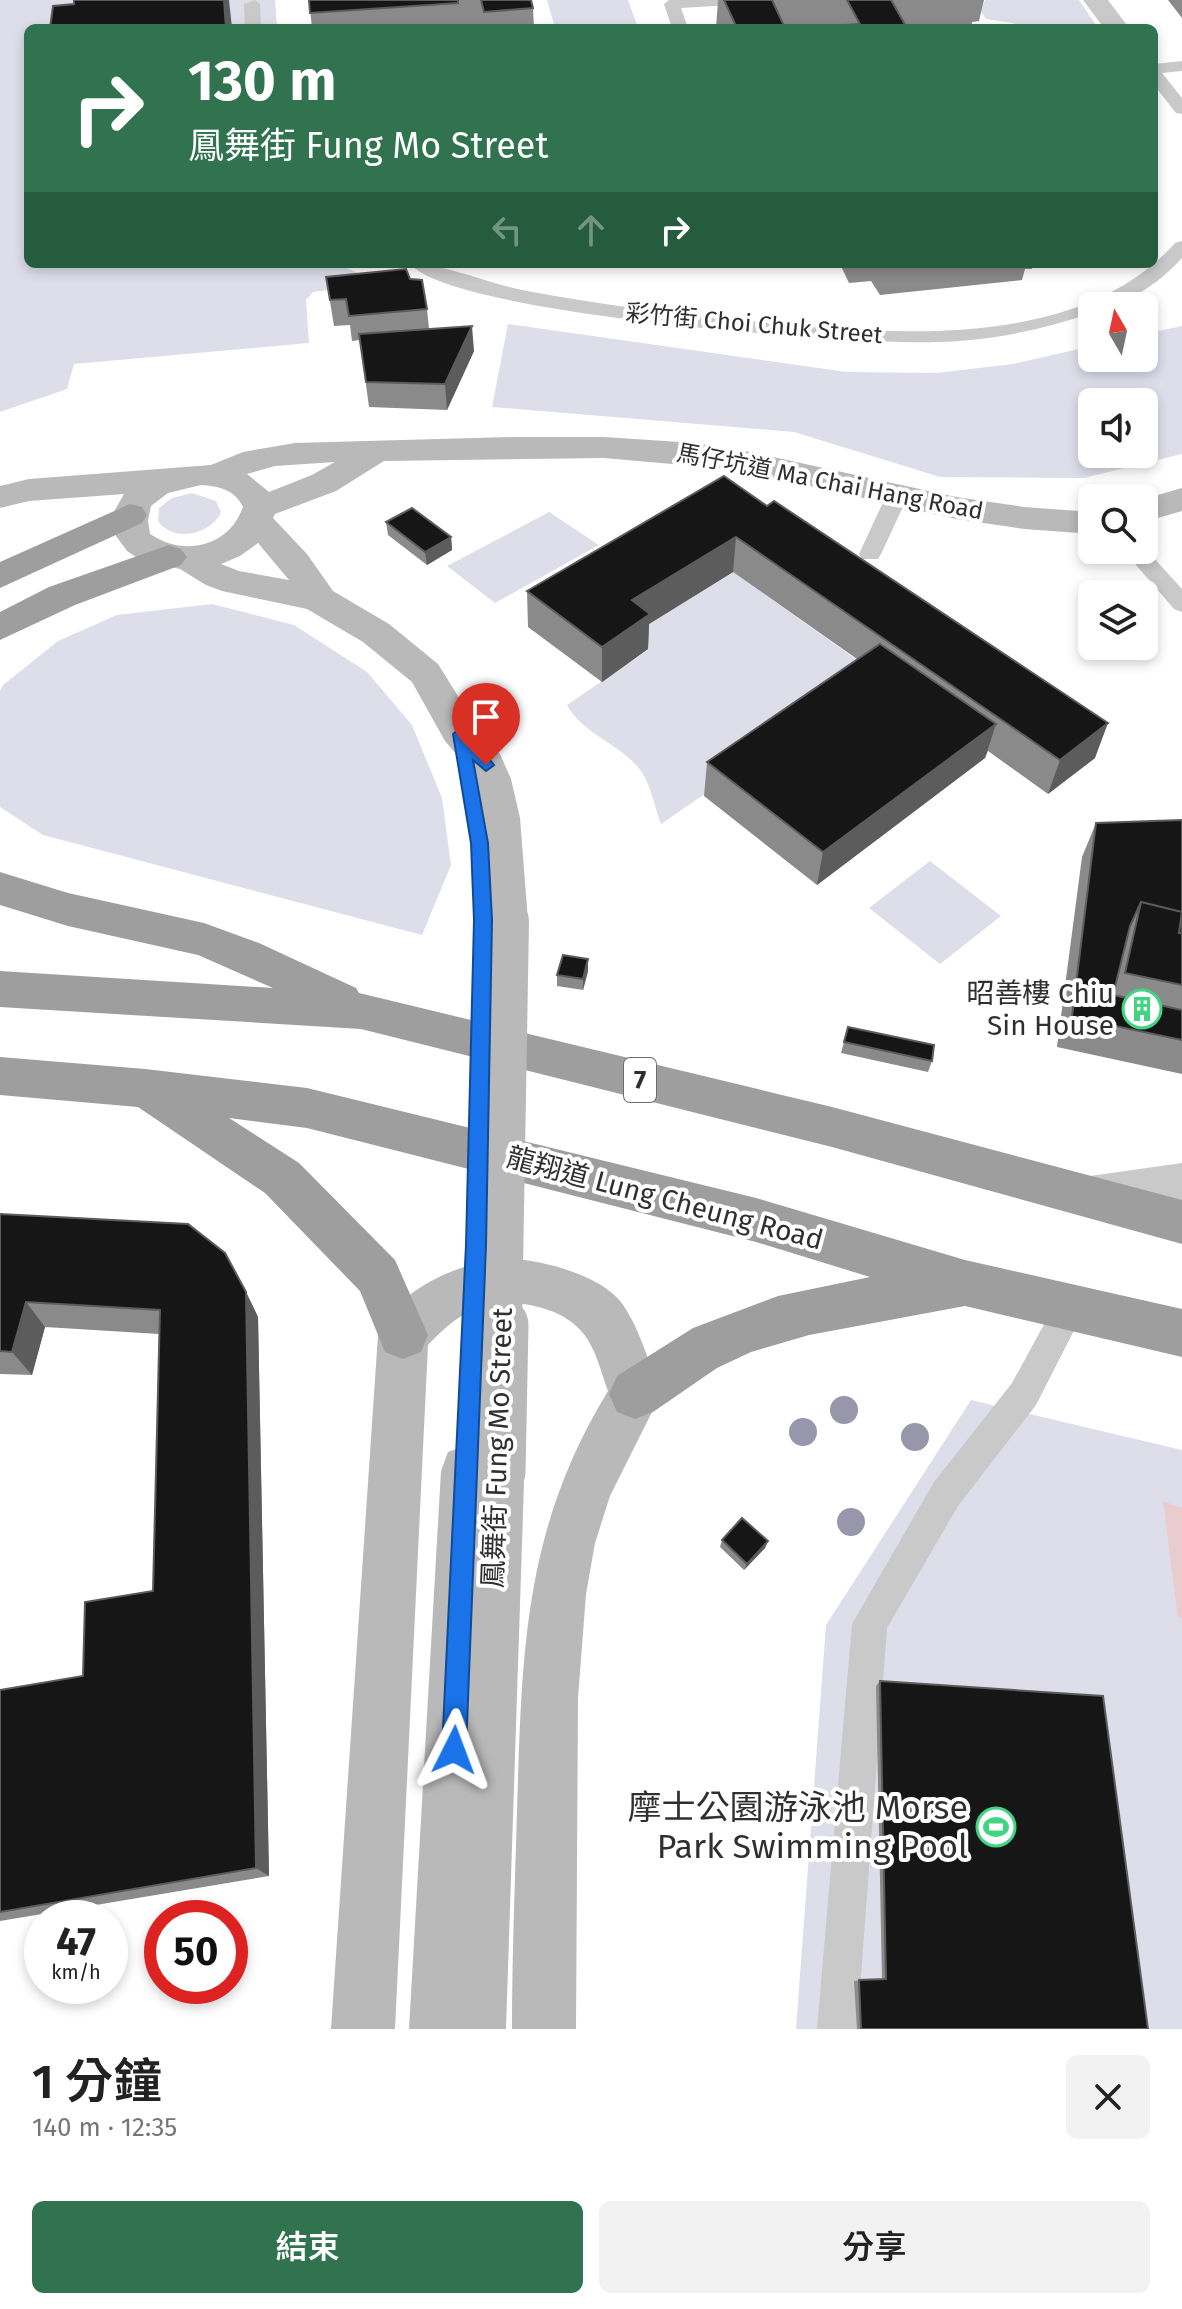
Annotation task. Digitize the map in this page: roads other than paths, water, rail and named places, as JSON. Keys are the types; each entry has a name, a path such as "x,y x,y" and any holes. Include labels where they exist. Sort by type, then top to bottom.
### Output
{"highway":[{"path":"0,576 130,515"},
{"path":"0,627 62,596 179,558"},
{"path":"0,888 54,907 187,935 276,970 361,1011"},
{"name":"7","path":"0,989 361,1011 832,1127 1182,1222"},
{"name":"龍翔道 Lung Cheung Road","path":"0,1076 145,1088 307,1108 363,1120 756,1220 965,1283 1182,1333"},
{"path":"145,1088 282,1178 378,1276 403,1335"},
{"path":"635,1394 671,1366 745,1330 785,1319 965,1283"}],"main road":[{"name":"馬仔坑道 Ma Chai Hang Road","path":"0,499 29,490 217,475 245,461 288,454 451,446 590,446 669,450 742,460 897,496 1032,520 1078,522"},
{"name":"馬仔坑道 Ma Chai Hang Road","path":"179,558 226,549 244,538 258,514 324,483 377,451"},
{"path":"217,475 249,488 258,514"},
{"name":"馬仔坑道 Ma Chai Hang Road","path":"0,499 82,505 130,515 144,494 170,480"},
{"path":"1158,507 1182,499"},
{"name":"鳳舞街 Fung Mo Street","path":"258,514 320,600"},
{"path":"130,515 132,535 140,544 179,558"},
{"name":"鳳舞街 Fung Mo Street","path":"179,558 243,585 320,600 403,651 433,684 461,734 495,921 482,1472 474,2029"},
{"path":"363,2029 403,1335 444,1297 477,1284 514,1280 548,1284 602,1318 635,1394 608,1434 578,1500 558,1586 548,1695 544,2029"},
{"name":"鳳舞街 Fung Mo Street","path":"441,2029 482,1472"}],"street":[{"path":"1095,0 1114,24"},
{"path":"1090,1197 1182,1184"}],"lane":[{"path":"679,24 672,4 732,0"},
{"path":"231,23 252,24 252,4"},
{"path":"1158,71 1182,66"},
{"path":"1158,77 1182,109"},
{"name":"彩竹街 Choi Chuk Street","path":"1125,292 1165,267 1182,247"},
{"name":"彩竹街 Choi Chuk Street","path":"426,268 445,278 482,288 551,301 667,318 822,333 911,337 980,334 1040,324 1078,312"},
{"path":"870,554 897,496"},
{"path":"1146,564 1182,604"},
{"path":"837,2029 870,1624 946,1494 1024,1394 1071,1305"}],"place":[{"name":"昭善樓 Chiu Sin House","path":"1142,1009"},
{"name":"摩士公園游泳池 Morse Park Swimming Pool","path":"996,1827"}]}
